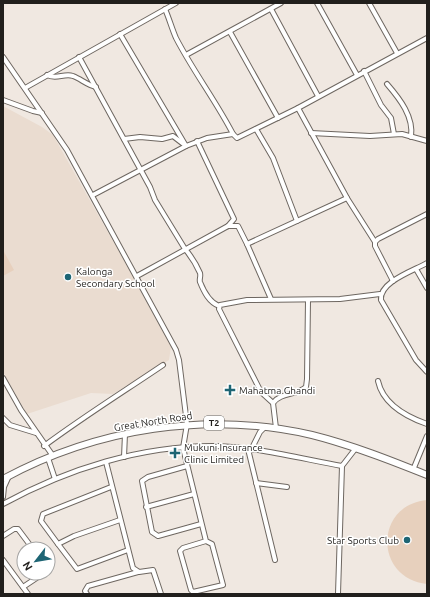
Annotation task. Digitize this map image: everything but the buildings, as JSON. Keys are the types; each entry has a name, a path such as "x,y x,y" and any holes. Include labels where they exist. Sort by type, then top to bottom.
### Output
{"highway":[{"name":"Great North Road","path":"3,478 50,457 95,441 125,434 188,424 222,423 276,428 311,435 356,448 427,475"}],"street":[{"path":"25,88 176,3"},
{"path":"186,55 282,3"},
{"path":"317,3 357,75"},
{"path":"369,3 397,53"},
{"path":"165,9 176,37 186,55 213,98 233,134 237,138 298,108 427,38"},
{"path":"271,9 318,96"},
{"path":"230,32 278,118"},
{"path":"120,34 186,146"},
{"path":"3,57 67,150 137,276 178,355 188,424 183,448 201,524 206,541 212,544 223,585 193,592 191,590 180,551 183,548 206,541"},
{"path":"79,57 141,170 155,200 185,249 191,256 200,274 200,281 205,293 209,300 219,306 261,392 273,403 276,428"},
{"path":"364,71 381,105 391,118 394,134"},
{"path":"48,75 56,78 71,75 85,84 96,87"},
{"path":"387,84 408,111 412,129 411,137"},
{"path":"3,100 42,113"},
{"path":"298,108 346,198 351,202 375,242 375,246 393,280"},
{"path":"256,129 273,158 297,221"},
{"path":"311,133 370,136 394,134 427,141"},
{"path":"93,195 197,141 233,134"},
{"path":"124,139 140,137 162,139 173,136 186,146"},
{"path":"197,141 234,220 247,244 271,299"},
{"path":"247,244 346,198"},
{"path":"375,242 378,239 427,214"},
{"path":"137,276 228,226 234,220"},
{"path":"228,226 238,226"},
{"path":"427,263 393,280 383,289 380,294 381,300 416,360 427,372"},
{"path":"416,269 427,288"},
{"path":"219,306 228,303 271,299 340,299 380,294"},
{"path":"273,403 279,396 297,392 306,387 308,300"},
{"path":"44,446 110,402 121,392 163,365"},
{"path":"3,378 50,457 55,479"},
{"path":"378,381 382,392 397,409 406,415 427,424"},
{"path":"3,418 10,425 36,432"},
{"path":"265,427 260,432 250,450 256,483 275,560"},
{"path":"124,457 125,434"},
{"path":"413,470 427,436"},
{"path":"3,504 39,485 55,479 124,457 168,448 217,446 250,450 342,466"},
{"path":"338,594 342,466 356,448"},
{"path":"106,462 111,487 133,568 140,572"},
{"path":"187,466 143,479 141,483 152,532 158,536 201,524"},
{"path":"3,497 4,487 9,476"},
{"path":"256,483 287,487"},
{"path":"111,487 43,514 41,521 77,569 128,550"},
{"path":"146,507 194,494"},
{"path":"58,544 74,536 120,520"},
{"path":"3,536 14,529 18,529 27,541"},
{"path":"3,560 28,594"},
{"path":"87,594 85,591 88,586 150,569 155,572 161,594"},
{"path":"23,587 32,581"}],"shaded area":[{"name":"Kalonga Secondary School","path":"3,106 42,127 53,135 171,347 169,360 113,394 91,393 27,414 3,372"},
{"path":"3,250 14,270 3,276"},
{"name":"Star Sports Club","path":"427,500 427,584 410,579 397,569 390,556 387,542 390,527 397,514 410,505"}],"place":[{"name":"Kalonga Secondary School","path":"68,277"},
{"name":"Mahatma Ghandi","path":"230,390"},
{"name":"Mukuni Insurance Clinic Limited","path":"175,453"},
{"name":"Star Sports Club","path":"407,540"}]}
